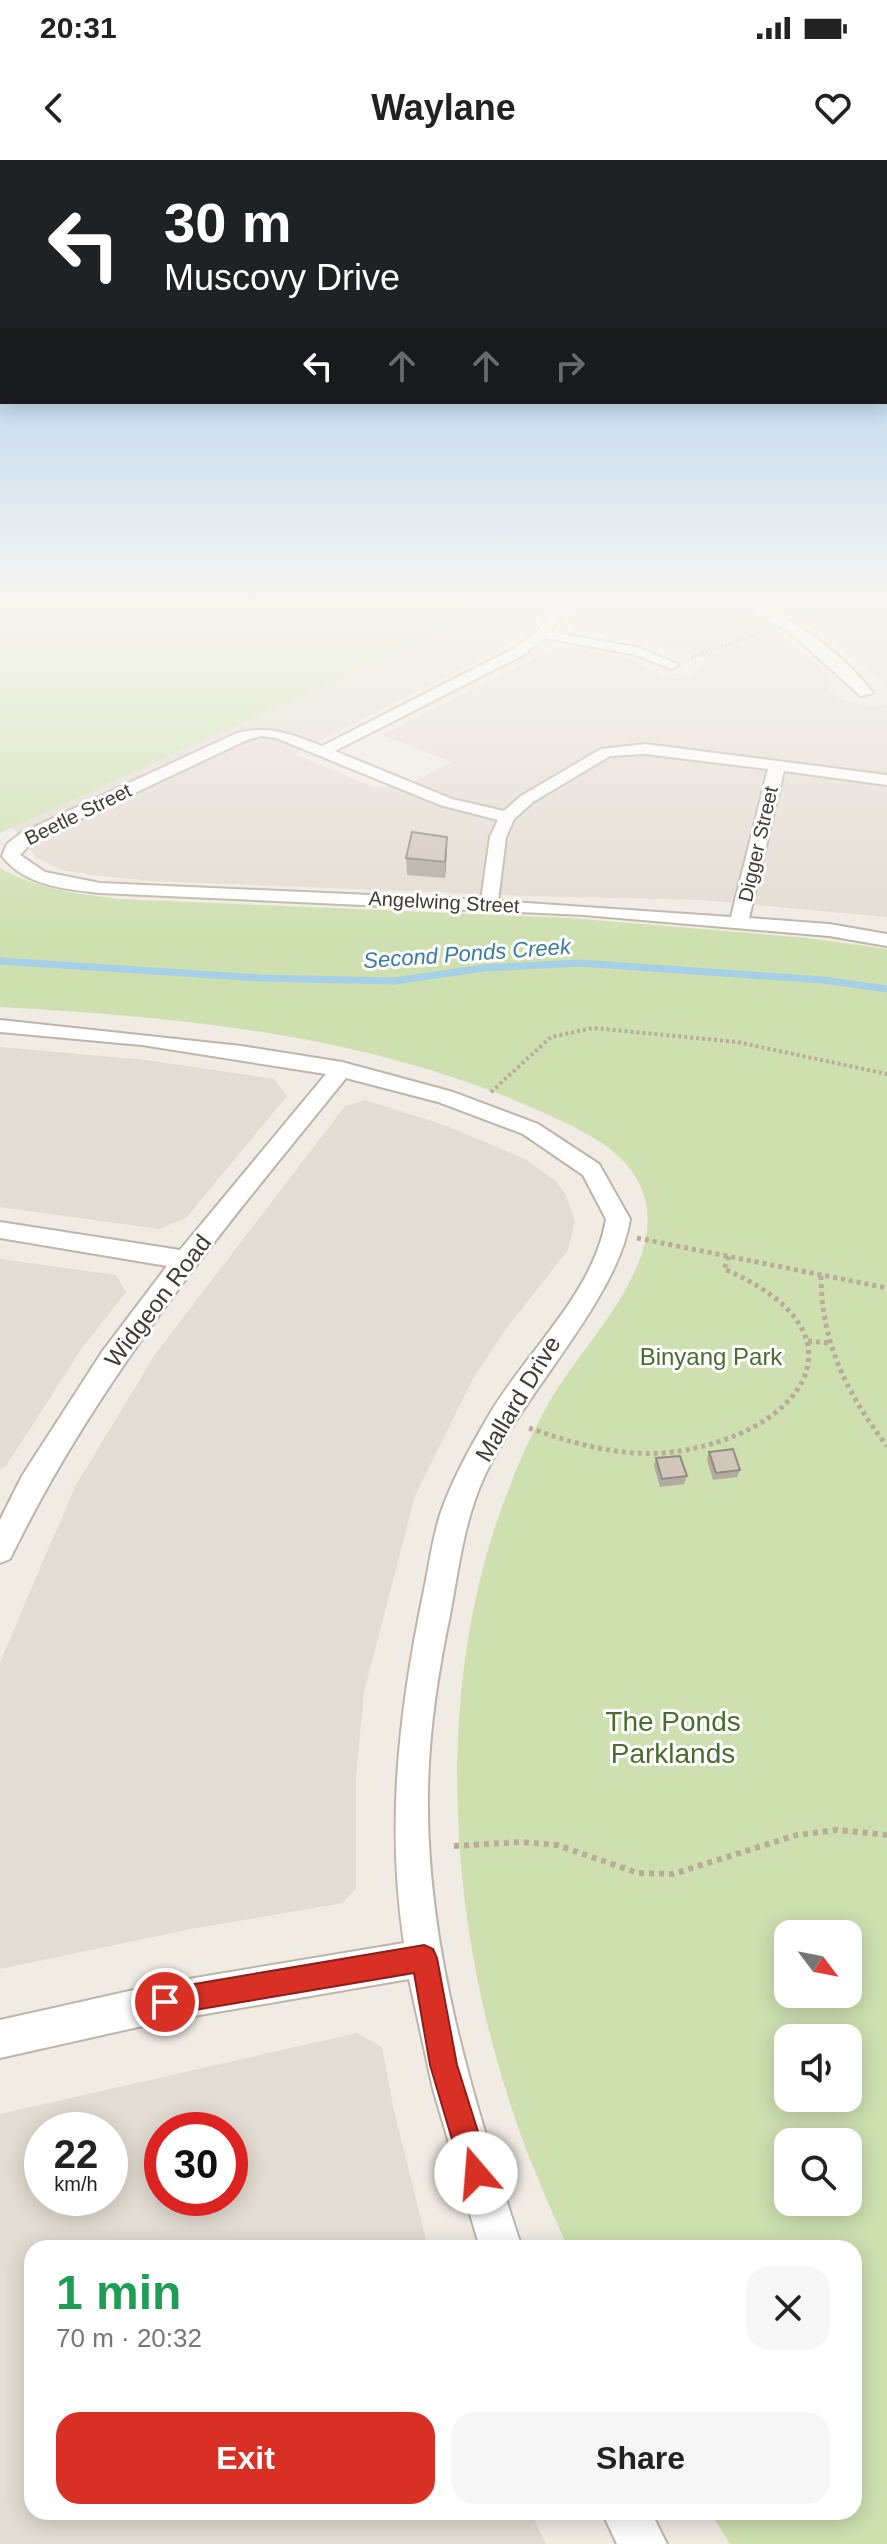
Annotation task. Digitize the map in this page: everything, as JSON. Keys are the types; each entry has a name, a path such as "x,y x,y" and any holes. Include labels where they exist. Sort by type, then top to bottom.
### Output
{"street":[{"path":"322,752 397,714"},
{"name":"Beetle Street","path":"11,852 27,837 252,733 279,734 446,802 507,817"},
{"path":"489,904 498,837 507,817 538,792 597,757 618,749 645,749 887,780"},
{"name":"Digger Street","path":"739,922 777,766"},
{"name":"Angelwing Street","path":"11,852 13,860 34,872 100,888 489,904 829,930 887,940"},
{"path":"0,1026 183,1042 342,1069 427,1092 554,1144 577,1157 605,1186 618,1219 617,1234"},
{"name":"Widgeon Road","path":"0,1550 6,1521 102,1374 187,1260 342,1069"},
{"path":"0,1230 187,1260"},
{"name":"Mallard Drive","path":"499,2240 444,2065 424,1958 410,1815 423,1669 457,1510 502,1417 570,1314 598,1278 617,1234"},
{"path":"0,2039 165,2002 424,1958"},
{"path":"630,2520 643,2544"}],"path":[{"path":"488,1095 538,1047 558,1034 580,1029 645,1031 739,1042 887,1074"},
{"path":"617,1234 887,1288"},
{"path":"502,1417 596,1449 655,1453 714,1444 759,1425 801,1389 809,1366 808,1341 799,1321 777,1297 724,1269 729,1256"},
{"path":"821,1276 819,1299 828,1343 845,1383 887,1446"},
{"path":"808,1341 828,1343"},
{"path":"454,1846 520,1842 557,1845 638,1873 673,1874 797,1835 837,1830 887,1835"}],"shaded area":[{"path":"261,714 372,714 294,754 376,788 407,785 452,762 382,735 424,714 887,714 887,917 703,900 153,881 93,875 62,870 37,858 12,827"},
{"path":"0,1047 146,1060 274,1079 287,1096 186,1218 159,1229 0,1207"},
{"path":"365,1100 447,1126 525,1159 556,1181 566,1195 575,1222 568,1250 505,1330 474,1377 415,1496 364,1692 356,1776 356,1889 343,1903 191,1929 0,1969 0,1663 76,1485 156,1353 345,1106"},
{"path":"0,1259 116,1275 126,1292 82,1348 6,1466 0,1469"},
{"path":"357,2033 382,2047 426,2240 24,2240 24,2520 535,2520 546,2544 0,2544 0,2114"}],"green space":[{"path":"0,714 261,714 0,833"},
{"name":"The Ponds Parklands","path":"0,868 43,886 119,899 570,918 807,938 887,949 887,2544 730,2544 715,2520 862,2520 862,2240 565,2240 514,2116 489,2030 474,1962 458,1821 458,1750 463,1680 473,1610 496,1525 532,1435 550,1401 602,1326 635,1270 645,1242 647,1213 640,1185 622,1160 597,1140 540,1111 476,1085 343,1047 207,1024 0,1007"}],"building":[{"path":"412,832 447,837 445,862 406,858"},
{"path":"733,1449 740,1470 716,1473 709,1452"},
{"path":"680,1456 687,1476 662,1479 656,1458"}],"waterway":[{"name":"Second Ponds Creek","path":"0,961 261,978 394,981 484,968 580,963 823,980 887,989"}],"route":[{"path":"165,2002 424,1958 444,2065 476,2173"}],"park label":[{"name":"Binyang Park","path":"711,1357"}]}
